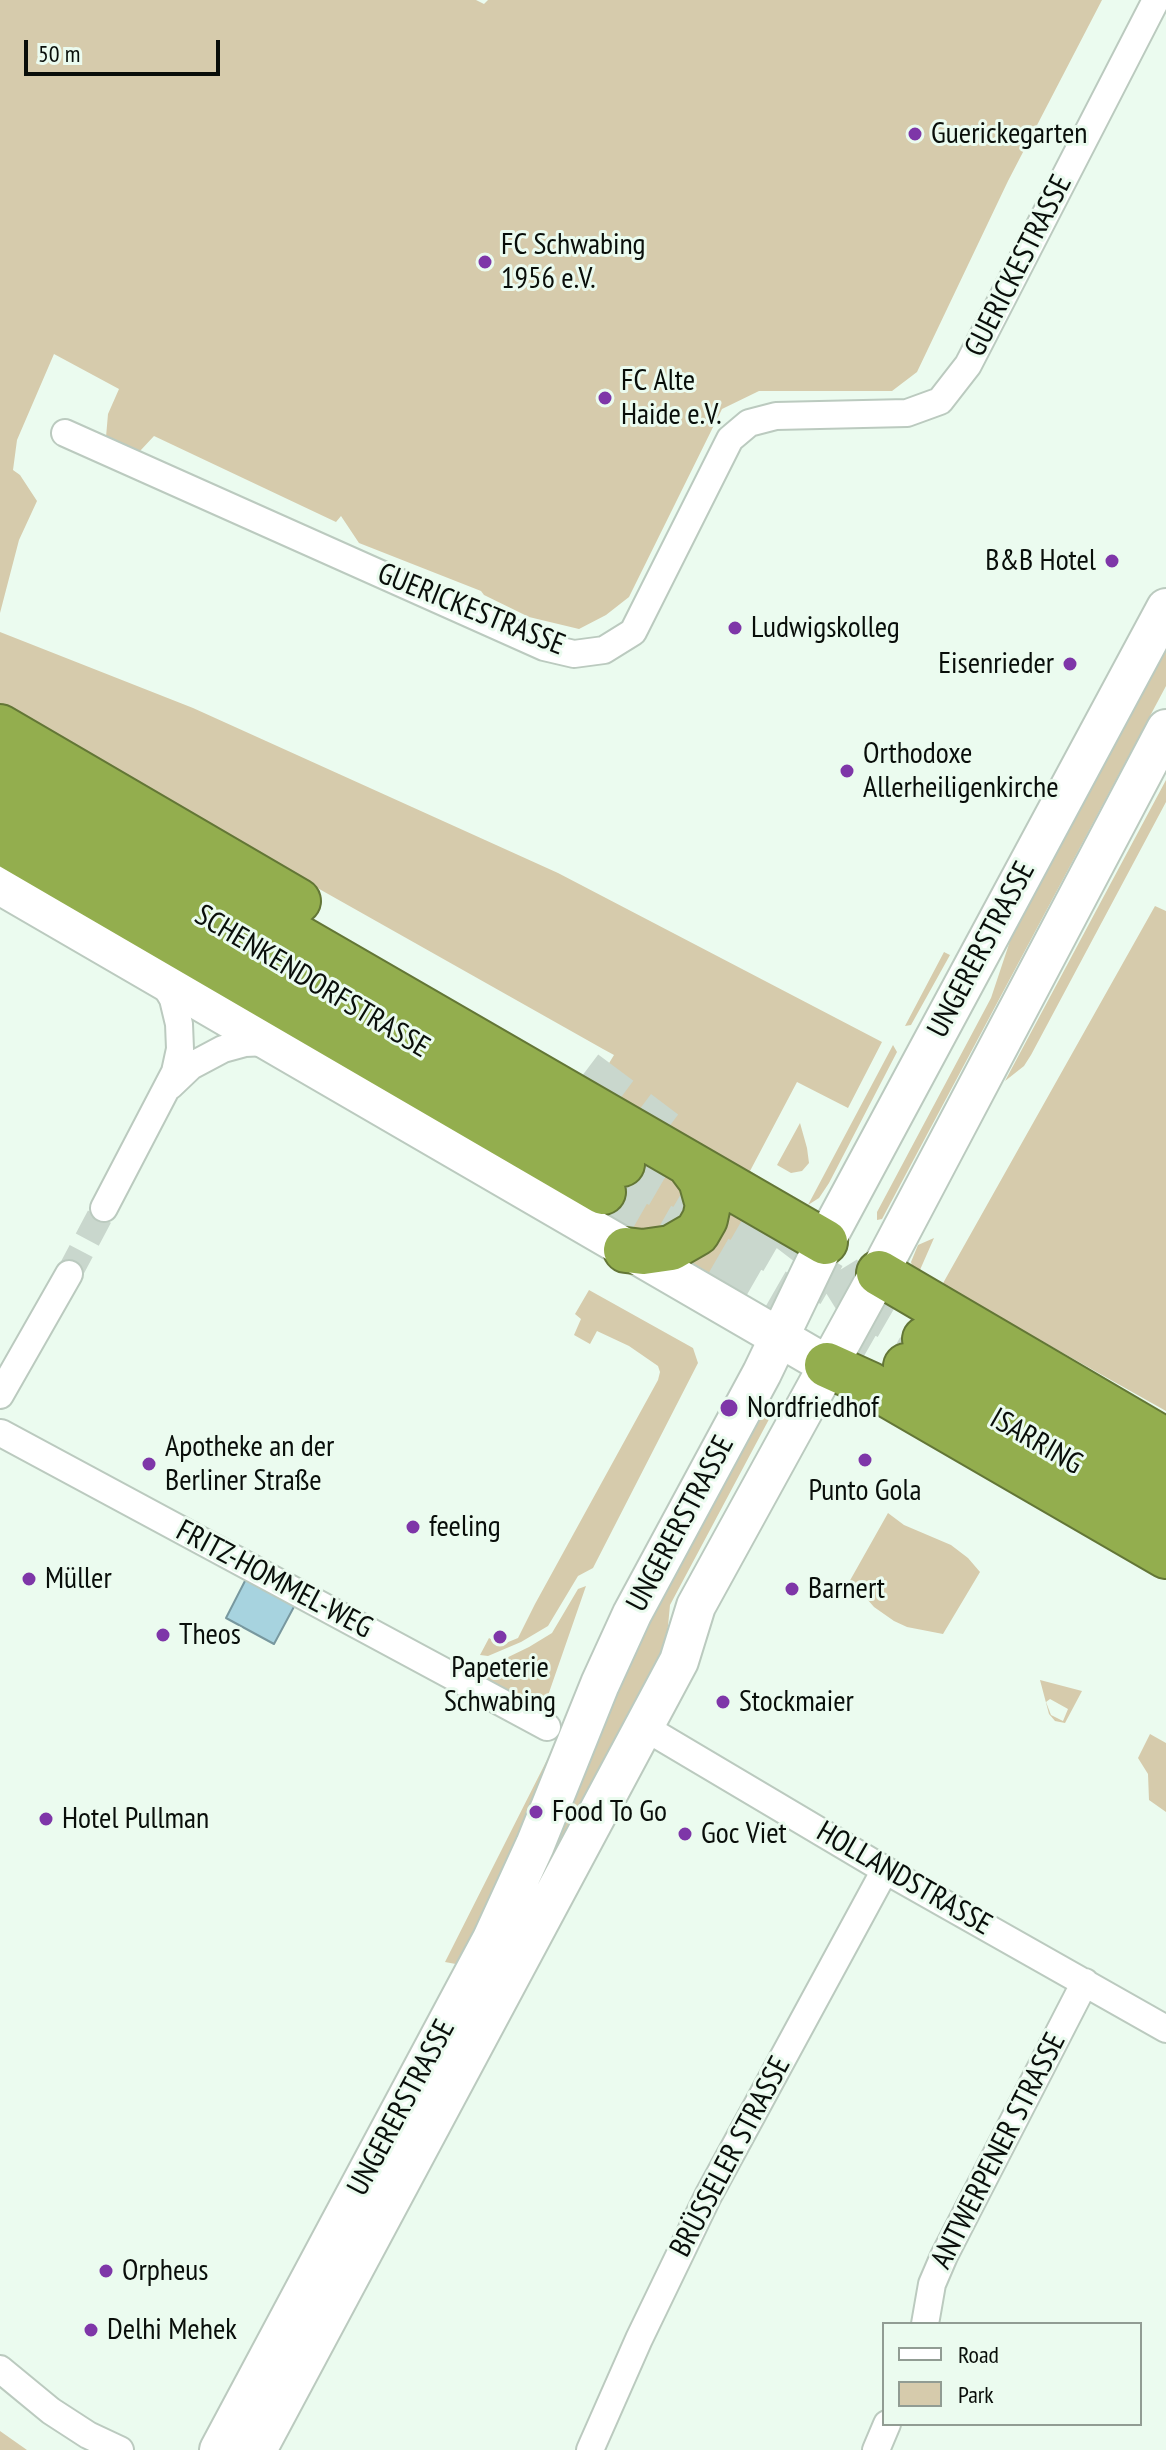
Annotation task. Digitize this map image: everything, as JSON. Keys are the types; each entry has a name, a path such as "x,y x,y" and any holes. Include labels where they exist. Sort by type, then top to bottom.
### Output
{"highway":[{"path":"2,765 825,1242"},
{"path":"2,765 506,1022 585,1072"},
{"name":"SCHENKENDORFSTRASSE","path":"0,841 612,1178 166,895 2,765"},
{"path":"626,1250 643,1252 671,1248 697,1233 708,1205 701,1180 689,1164"},
{"path":"879,1273 1166,1441"},
{"name":"ISARRING","path":"1166,1481 916,1353 1166,1518"},
{"path":"827,1365 869,1384 1166,1556"}],"main road":[{"name":"UNGERERSTRASSE","path":"219,2450 492,1939 535,1845 616,1647 778,1339 825,1242 1166,608"},
{"name":"UNGERERSTRASSE","path":"257,2450 679,1661 696,1606 879,1273 1166,729"},
{"path":"0,885 827,1365"},
{"path":"825,1242 879,1273"}],"street":[{"name":"GUERICKESTRASSE","path":"65,433 544,647 574,654 604,650 633,632 730,439 749,423 776,416 907,413 940,401 968,365 1156,0"},
{"path":"104,1208 170,1086 178,1058 179,1024 173,999 163,982"},
{"path":"170,1086 191,1066 223,1049 245,1043 269,1042"},
{"path":"0,1395 69,1274"},
{"name":"FRITZ-HOMMEL-WEG","path":"1,1433 547,1727"},
{"name":"HOLLANDSTRASSE","path":"644,1727 885,1870 1166,2029"},
{"name":"BRÜSSELER STRASSE","path":"590,2450 708,2196 885,1870"},
{"name":"ANTWERPENER STRASSE","path":"925,2322 932,2284 944,2256 1085,1982"},
{"path":"0,2369 51,2411 88,2435 120,2450"},
{"path":"876,2450 886,2426"}],"green space":[{"name":"FC Schwabing 1956 e.V.","path":"0,0 476,0 484,4 488,0 1102,0 1008,181 917,372 892,391 759,391 722,409 629,597 606,615 579,629 529,617 481,591 359,543 341,516 336,522 154,436 140,451 106,437 108,414 119,389 54,354 17,440 13,470 20,475 37,501 19,540 0,613"},
{"path":"0,632 193,708 558,873 882,1042 848,1108 797,1082 750,1171 782,1191 777,1199 591,1093 614,1055 0,709"},
{"path":"1166,646 1166,686 882,1219 877,1220 877,1212 991,998 1012,935"},
{"path":"1166,780 1166,802 1031,1055 1024,1066 1005,1081"},
{"path":"1155,906 1166,911 1166,1411 942,1285"},
{"path":"944,952 950,955 911,1025 905,1026"},
{"path":"893,1045 897,1052 829,1183 819,1198 808,1205"},
{"path":"800,1123 809,1163 802,1171 791,1173 777,1165"},
{"path":"634,1152 678,1178 690,1202 680,1227 643,1234 600,1211"},
{"path":"726,1205 762,1226 728,1284 692,1263 705,1254 711,1245"},
{"path":"934,1238 916,1279 911,1262 918,1245"},
{"path":"589,1290 693,1348 698,1363 593,1568 578,1576 548,1626 521,1642 488,1656 480,1655 489,1638 501,1645 518,1638 658,1380 658,1366 629,1346 597,1331 590,1344 574,1335 581,1319 575,1314"},
{"path":"762,1401 775,1408 670,1605 665,1657 462,2022 628,1655"},
{"path":"888,1513 904,1525 951,1545 980,1572 943,1634 907,1627 894,1621 848,1584"},
{"path":"586,1586 544,1707 470,1673 475,1667 496,1663 552,1633 578,1589"},
{"path":"1040,1680 1082,1691 1065,1723 1055,1721 1049,1714","holes":["1050,1699 1068,1709 1063,1721 1051,1715 1046,1702"]},
{"path":"1150,1734 1166,1743 1166,1812 1149,1800 1148,1774 1138,1758"},
{"path":"554,1746 563,1752 461,1965 445,1962"},
{"path":"0,2431 27,2450 0,2450"}],"water":[{"path":"247,1577 296,1603 274,1644 226,1618"}],"tunnel":[{"path":"585,1072 665,1132"},
{"path":"622,1164 925,1339"},
{"path":"603,1192 906,1366"},
{"path":"69,1274 104,1208"},
{"path":"788,1229 834,1264 855,1298"}],"place":[{"name":"Guerickegarten","path":"915,134"},
{"name":"FC Schwabing 1956 e.V.","path":"485,262"},
{"name":"FC Alte Haide e.V.","path":"605,398"},
{"name":"B&B Hotel","path":"1112,561"},
{"name":"Ludwigskolleg","path":"735,628"},
{"name":"Eisenrieder","path":"1070,664"},
{"name":"Orthodoxe Allerheiligenkirche","path":"847,771"},
{"name":"Nordfriedhof","path":"729,1408"},
{"name":"Punto Gola","path":"865,1460"},
{"name":"Apotheke an der Berliner Straße","path":"149,1464"},
{"name":"feeling","path":"413,1527"},
{"name":"Müller","path":"29,1579"},
{"name":"Barnert","path":"792,1589"},
{"name":"Theos","path":"163,1635"},
{"name":"Papeterie Schwabing","path":"500,1637"},
{"name":"Stockmaier","path":"723,1702"},
{"name":"Food To Go","path":"536,1812"},
{"name":"Hotel Pullman","path":"46,1819"},
{"name":"Goc Viet","path":"685,1834"},
{"name":"Orpheus","path":"106,2271"},
{"name":"Delhi Mehek","path":"91,2330"}]}
